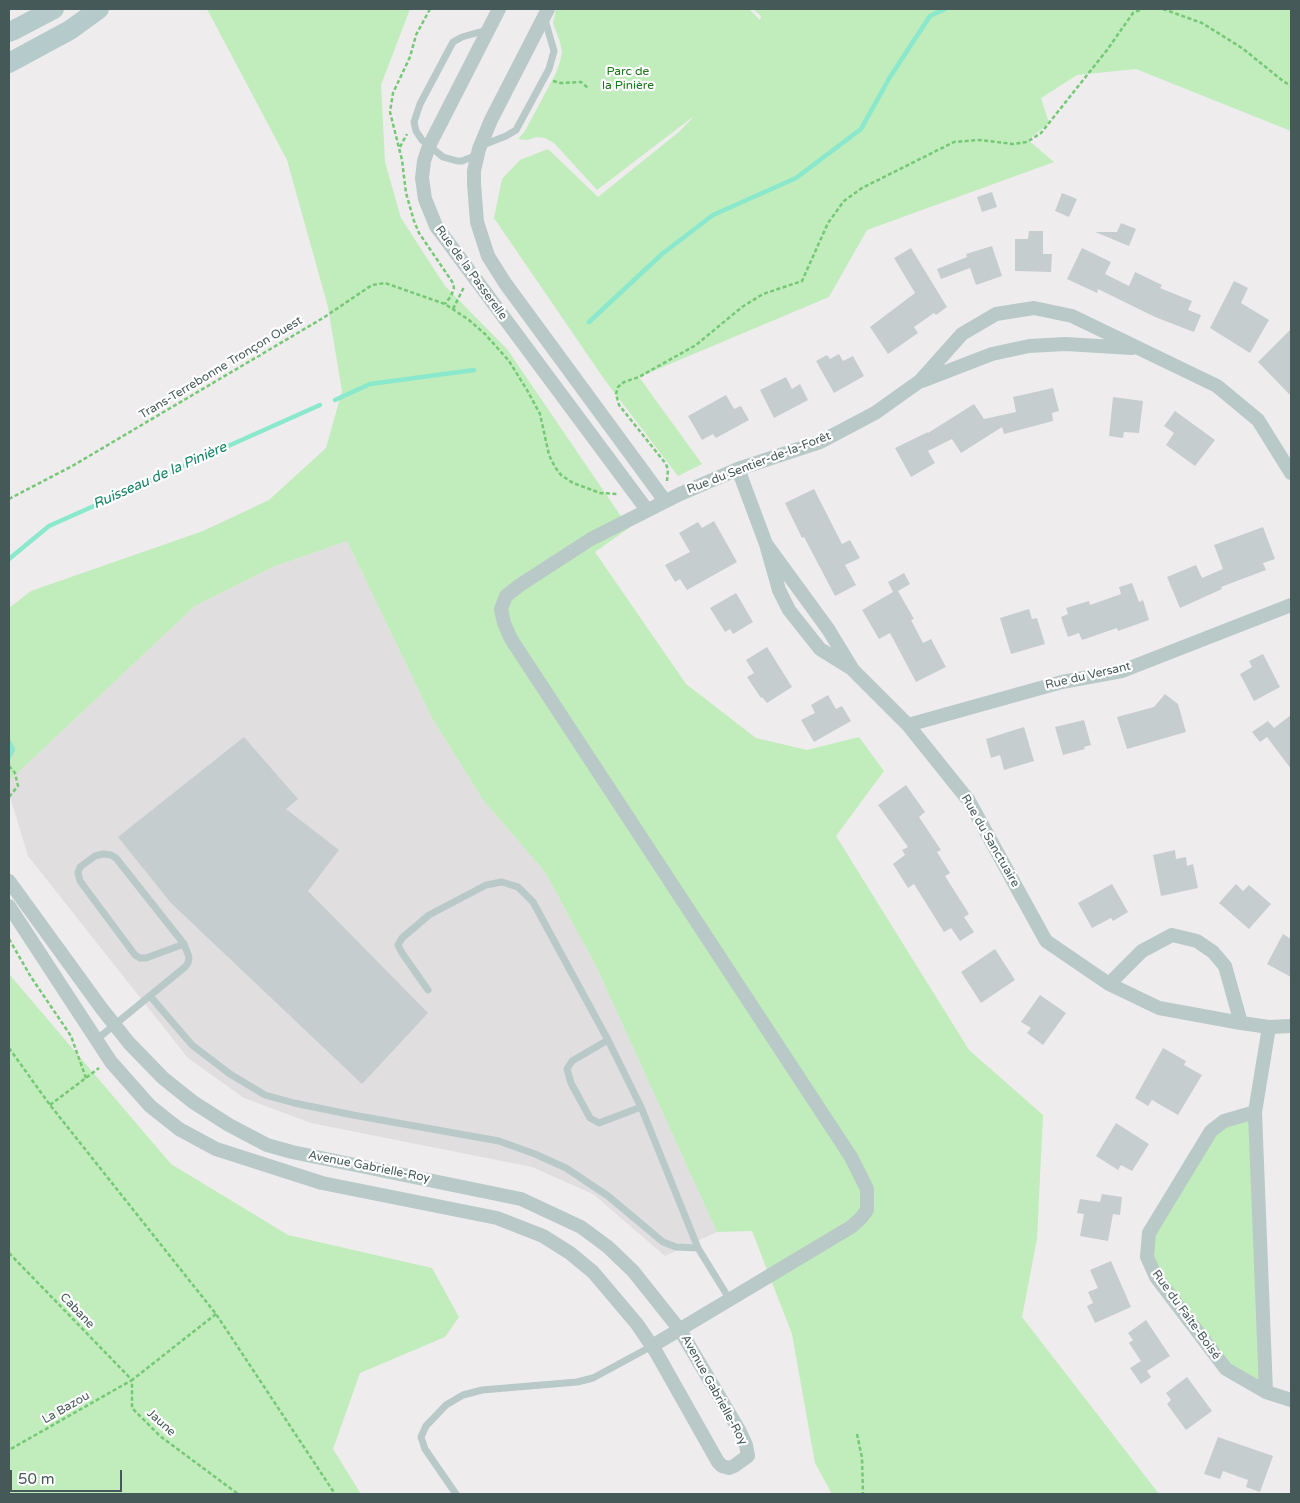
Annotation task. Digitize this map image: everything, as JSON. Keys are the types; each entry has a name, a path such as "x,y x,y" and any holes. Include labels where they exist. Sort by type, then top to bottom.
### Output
{"street":[{"path":"9,32 54,9"},
{"path":"9,63 70,30 99,9"},
{"name":"Rue de la Passerelle","path":"499,9 429,146 423,169 423,188 428,209 436,226 647,510"},
{"name":"Rue de la Passerelle","path":"546,12 491,120 479,149 474,171 475,209 479,233 492,262 505,283 666,501"},
{"name":"Rue du Sentier-de-la-Forêt","path":"652,1346 851,1227 867,1210 867,1189 851,1157 527,664 504,623 502,609 506,596 591,539 647,510 738,469 820,442 875,413 920,381 962,334 996,314 1034,308 1072,316 1217,386 1258,420 1291,473"},
{"name":"Rue du Sentier-de-la-Forêt","path":"920,381 992,354 1028,346 1065,344 1138,348"},
{"name":"Rue du Sanctuaire","path":"738,469 766,544 779,590 789,610 820,649 853,670 908,725 969,801 1046,940 1109,984 1159,1008 1269,1027 1291,1026"},
{"name":"Rue du Sanctuaire","path":"766,544 828,629 853,670"},
{"name":"Rue du Versant","path":"908,725 1062,682 1122,670 1291,605"},
{"name":"Avenue Gabrielle-Roy","path":"9,881 129,1043 164,1078 193,1102 229,1125 267,1145 292,1152 521,1199 581,1227 608,1247 633,1271 680,1330 746,1445 748,1456 729,1468 722,1466 714,1457 652,1346 619,1302 592,1272 563,1248 543,1236 497,1218 322,1183 216,1149 179,1129 150,1106 111,1062 9,906"},
{"path":"1109,984 1142,950 1172,935 1197,941 1213,952 1225,966 1241,1023"},
{"path":"1266,1392 1255,1112 1269,1027"},
{"name":"Rue du Faîte-Boisé","path":"1255,1112 1224,1120 1211,1131 1148,1233 1147,1257 1156,1277 1226,1369 1266,1392 1291,1400"}],"lane":[{"path":"490,29 458,39 449,48 415,116 417,133 443,157 457,162 467,160 488,142 506,136 516,130 549,68 554,51 546,28 546,12"},
{"path":"96,1040 188,963 189,957 184,944 116,858 103,854 95,856 80,867 78,874 80,880 135,955 140,958 146,958 184,944"},
{"path":"428,990 398,945 402,938 429,915 486,885 502,882 518,887 533,902 608,1040 641,1107 698,1248 730,1300"},
{"path":"150,996 192,1044 230,1074 264,1095 353,1115 498,1141 535,1154 566,1168 608,1196 663,1242 676,1247 698,1248"},
{"path":"608,1040 572,1061 567,1069 572,1083 590,1118 599,1123 641,1107"},
{"path":"456,1494 425,1449 421,1436 426,1426 446,1405 463,1395 482,1390 576,1382 593,1378 652,1346"}],"path":[{"path":"664,485 669,476 666,464 619,405 617,399 618,387 624,382 638,378 696,345 742,307 763,294 802,280 828,223 844,200 862,188 954,142 979,140 1013,144 1027,142 1041,133 1107,50 1133,13 1142,9"},
{"path":"1163,9 1202,24 1242,48 1283,82 1291,86"},
{"path":"552,80 560,83 581,82 588,88"},
{"path":"399,148 403,138 408,134"},
{"path":"453,309 467,281"},
{"name":"Trans-Terrebonne Tronçon Ouest","path":"9,499 74,465 323,318 372,285 385,283 445,304 469,320 485,334 509,361 540,414 549,455 555,468 561,475 573,483 589,490 600,493 620,494"},
{"path":"9,766 15,773 18,786 9,798"},
{"path":"9,939 31,978 71,1036 86,1078"},
{"path":"9,1048 50,1105 216,1314 335,1494"},
{"path":"50,1105 111,1062"},
{"name":"Cabane","path":"9,1254 132,1380"},
{"path":"132,1380 216,1314"},
{"name":"La Bazou","path":"9,1450 132,1380"},
{"name":"Jaune","path":"132,1380 132,1408 160,1436 238,1494"},
{"path":"857,1434 862,1458 863,1494"}],"shaded area":[{"path":"347,541 432,718 483,800 545,872 597,968 717,1232 665,1256 593,1194 532,1167 311,1123 244,1098 188,1058 28,856 9,793 9,781 195,606 273,567"}],"green space":[{"path":"207,9 410,9 381,85 385,162 401,218 445,286 507,349 629,528 595,552 686,684 756,738 807,750 859,737 884,771 836,836 969,1050 1043,1115 1037,1239 1022,1317 1159,1494 832,1494 815,1463 792,1334 752,1231 717,1232 597,968 545,872 483,800 432,718 347,541 273,567 195,606 9,781 9,608 31,591 203,531 269,500 326,448 342,391 328,307 287,160"},
{"name":"Parc de la Pinière","path":"556,9 749,9 760,20 761,16 753,9 1291,9 1291,131 1136,69 1077,75 1041,98 1049,123 1028,140 1054,162 867,230 829,297 639,377 702,464 678,476 604,379 494,218 502,179 520,160 548,149 598,197 680,131 694,116 597,190 554,143 545,138 537,137 527,140 518,139 525,131 560,62 562,52 553,23"},
{"path":"9,974 171,1164 288,1235 432,1268 459,1317 445,1337 360,1373 333,1449 361,1494 9,1494"},
{"path":"1255,1112 1266,1392 1226,1369 1156,1277 1149,1233 1211,1131"}],"building":[{"path":"992,192 997,207 982,212 977,197"},
{"path":"1062,193 1077,199 1069,217 1055,211"},
{"path":"1121,223 1136,229 1129,246 1095,232 1117,232"},
{"path":"1029,231 1043,231 1043,254 1052,254 1051,272 1015,271 1015,239 1028,239"},
{"path":"992,246 1002,276 976,285 970,268 941,279 937,269 967,257 966,254"},
{"path":"911,248 947,307 936,315 934,313 914,327 918,333 888,354 870,327 915,293 894,258"},
{"path":"1082,248 1111,262 1105,274 1129,286 1135,272 1162,285 1160,288 1192,301 1188,310 1201,315 1194,332 1155,317 1098,289 1097,293 1067,279"},
{"path":"1234,281 1248,288 1241,303 1269,320 1250,353 1210,328"},
{"path":"1291,329 1291,396 1258,362"},
{"path":"839,354 843,361 853,356 864,376 834,393 816,361 827,355 830,359"},
{"path":"786,377 792,389 800,384 808,400 774,418 760,390"},
{"path":"1053,388 1059,411 1052,413 1053,421 1004,434 1002,427 961,453 952,439 928,451 935,463 911,477 895,448 928,433 974,404 984,419 1016,412 1013,397"},
{"path":"726,395 734,409 741,406 749,420 716,438 713,434 702,440 688,416"},
{"path":"1113,397 1143,401 1139,433 1124,432 1123,438 1109,436"},
{"path":"1175,411 1215,440 1195,466 1166,445 1174,433 1164,426"},
{"path":"814,489 842,544 850,540 860,558 845,565 856,585 835,596 804,537 802,538 785,503"},
{"path":"714,521 737,562 687,590 680,579 675,582 665,565 690,552 679,533 698,522 702,528"},
{"path":"1263,527 1275,559 1263,563 1266,570 1221,587 1222,589 1180,608 1167,577 1196,565 1202,578 1223,569 1214,545"},
{"path":"904,573 910,584 898,591 914,619 911,620 923,643 931,639 946,667 916,682 890,633 879,639 862,610 893,592 888,582"},
{"path":"1132,583 1139,602 1143,600 1149,620 1118,631 1117,628 1082,640 1079,633 1068,637 1061,617 1068,614 1066,608 1089,601 1090,605 1121,594 1119,587"},
{"path":"736,593 753,622 733,634 730,629 725,632 710,608"},
{"path":"1029,609 1032,619 1037,618 1045,644 1011,654 1000,618"},
{"path":"767,647 792,687 767,703 761,698 747,677 754,673 746,660"},
{"path":"1263,654 1280,687 1254,701 1240,674 1252,667 1249,661"},
{"path":"1165,694 1178,704 1186,732 1127,749 1117,717 1154,707"},
{"path":"828,695 836,709 842,706 851,721 814,742 801,720 815,713 811,705"},
{"path":"1291,715 1291,769 1267,737 1260,742 1252,732 1268,721 1274,728"},
{"path":"1084,720 1091,745 1084,747 1085,749 1063,755 1055,727"},
{"path":"1024,727 1034,761 1004,770 1000,755 991,758 986,739"},
{"path":"244,737 298,799 286,809 339,850 308,891 428,1013 362,1084 171,903 118,837"},
{"path":"906,785 925,812 919,817 941,850 937,852 950,873 945,876 969,914 964,917 974,932 960,941 951,928 944,932 914,884 908,888 893,864 905,855 902,850 908,847 878,805"},
{"path":"1175,850 1176,859 1186,857 1187,866 1193,864 1198,888 1161,896 1153,855"},
{"path":"1112,884 1128,912 1113,921 1111,918 1092,928 1078,903"},
{"path":"1236,884 1243,891 1249,885 1271,904 1249,929 1219,903"},
{"path":"1283,934 1291,939 1291,977 1267,964"},
{"path":"995,949 1015,980 981,1003 961,972"},
{"path":"1040,995 1066,1013 1043,1045 1027,1033 1031,1028 1021,1022"},
{"path":"1163,1048 1186,1061 1184,1065 1202,1075 1178,1115 1152,1100 1148,1106 1135,1098"},
{"path":"1116,1123 1149,1144 1132,1171 1121,1165 1118,1170 1096,1156"},
{"path":"1102,1194 1122,1197 1120,1215 1113,1214 1108,1241 1080,1236 1084,1214 1077,1213 1080,1199 1100,1202"},
{"path":"1111,1261 1131,1307 1095,1323 1087,1306 1093,1303 1088,1292 1098,1288 1090,1270"},
{"path":"1146,1320 1170,1356 1147,1371 1151,1377 1141,1384 1130,1368 1141,1361 1129,1343 1133,1340 1128,1333"},
{"path":"1187,1377 1212,1411 1186,1430 1167,1404 1171,1400 1166,1393"},
{"path":"1218,1437 1273,1456 1260,1492 1246,1487 1248,1480 1223,1471 1220,1479 1204,1474"}],"waterway":[{"name":"Ruisseau de la Pinière","path":"589,322 662,254 713,215 796,178 861,129 890,77 930,16 945,9"},
{"name":"Ruisseau de la Pinière","path":"335,400 370,384 474,370"},
{"name":"Ruisseau de la Pinière","path":"9,559 49,526 320,405"},
{"name":"Ruisseau de la Pinière","path":"9,742 13,749 9,757"}]}
